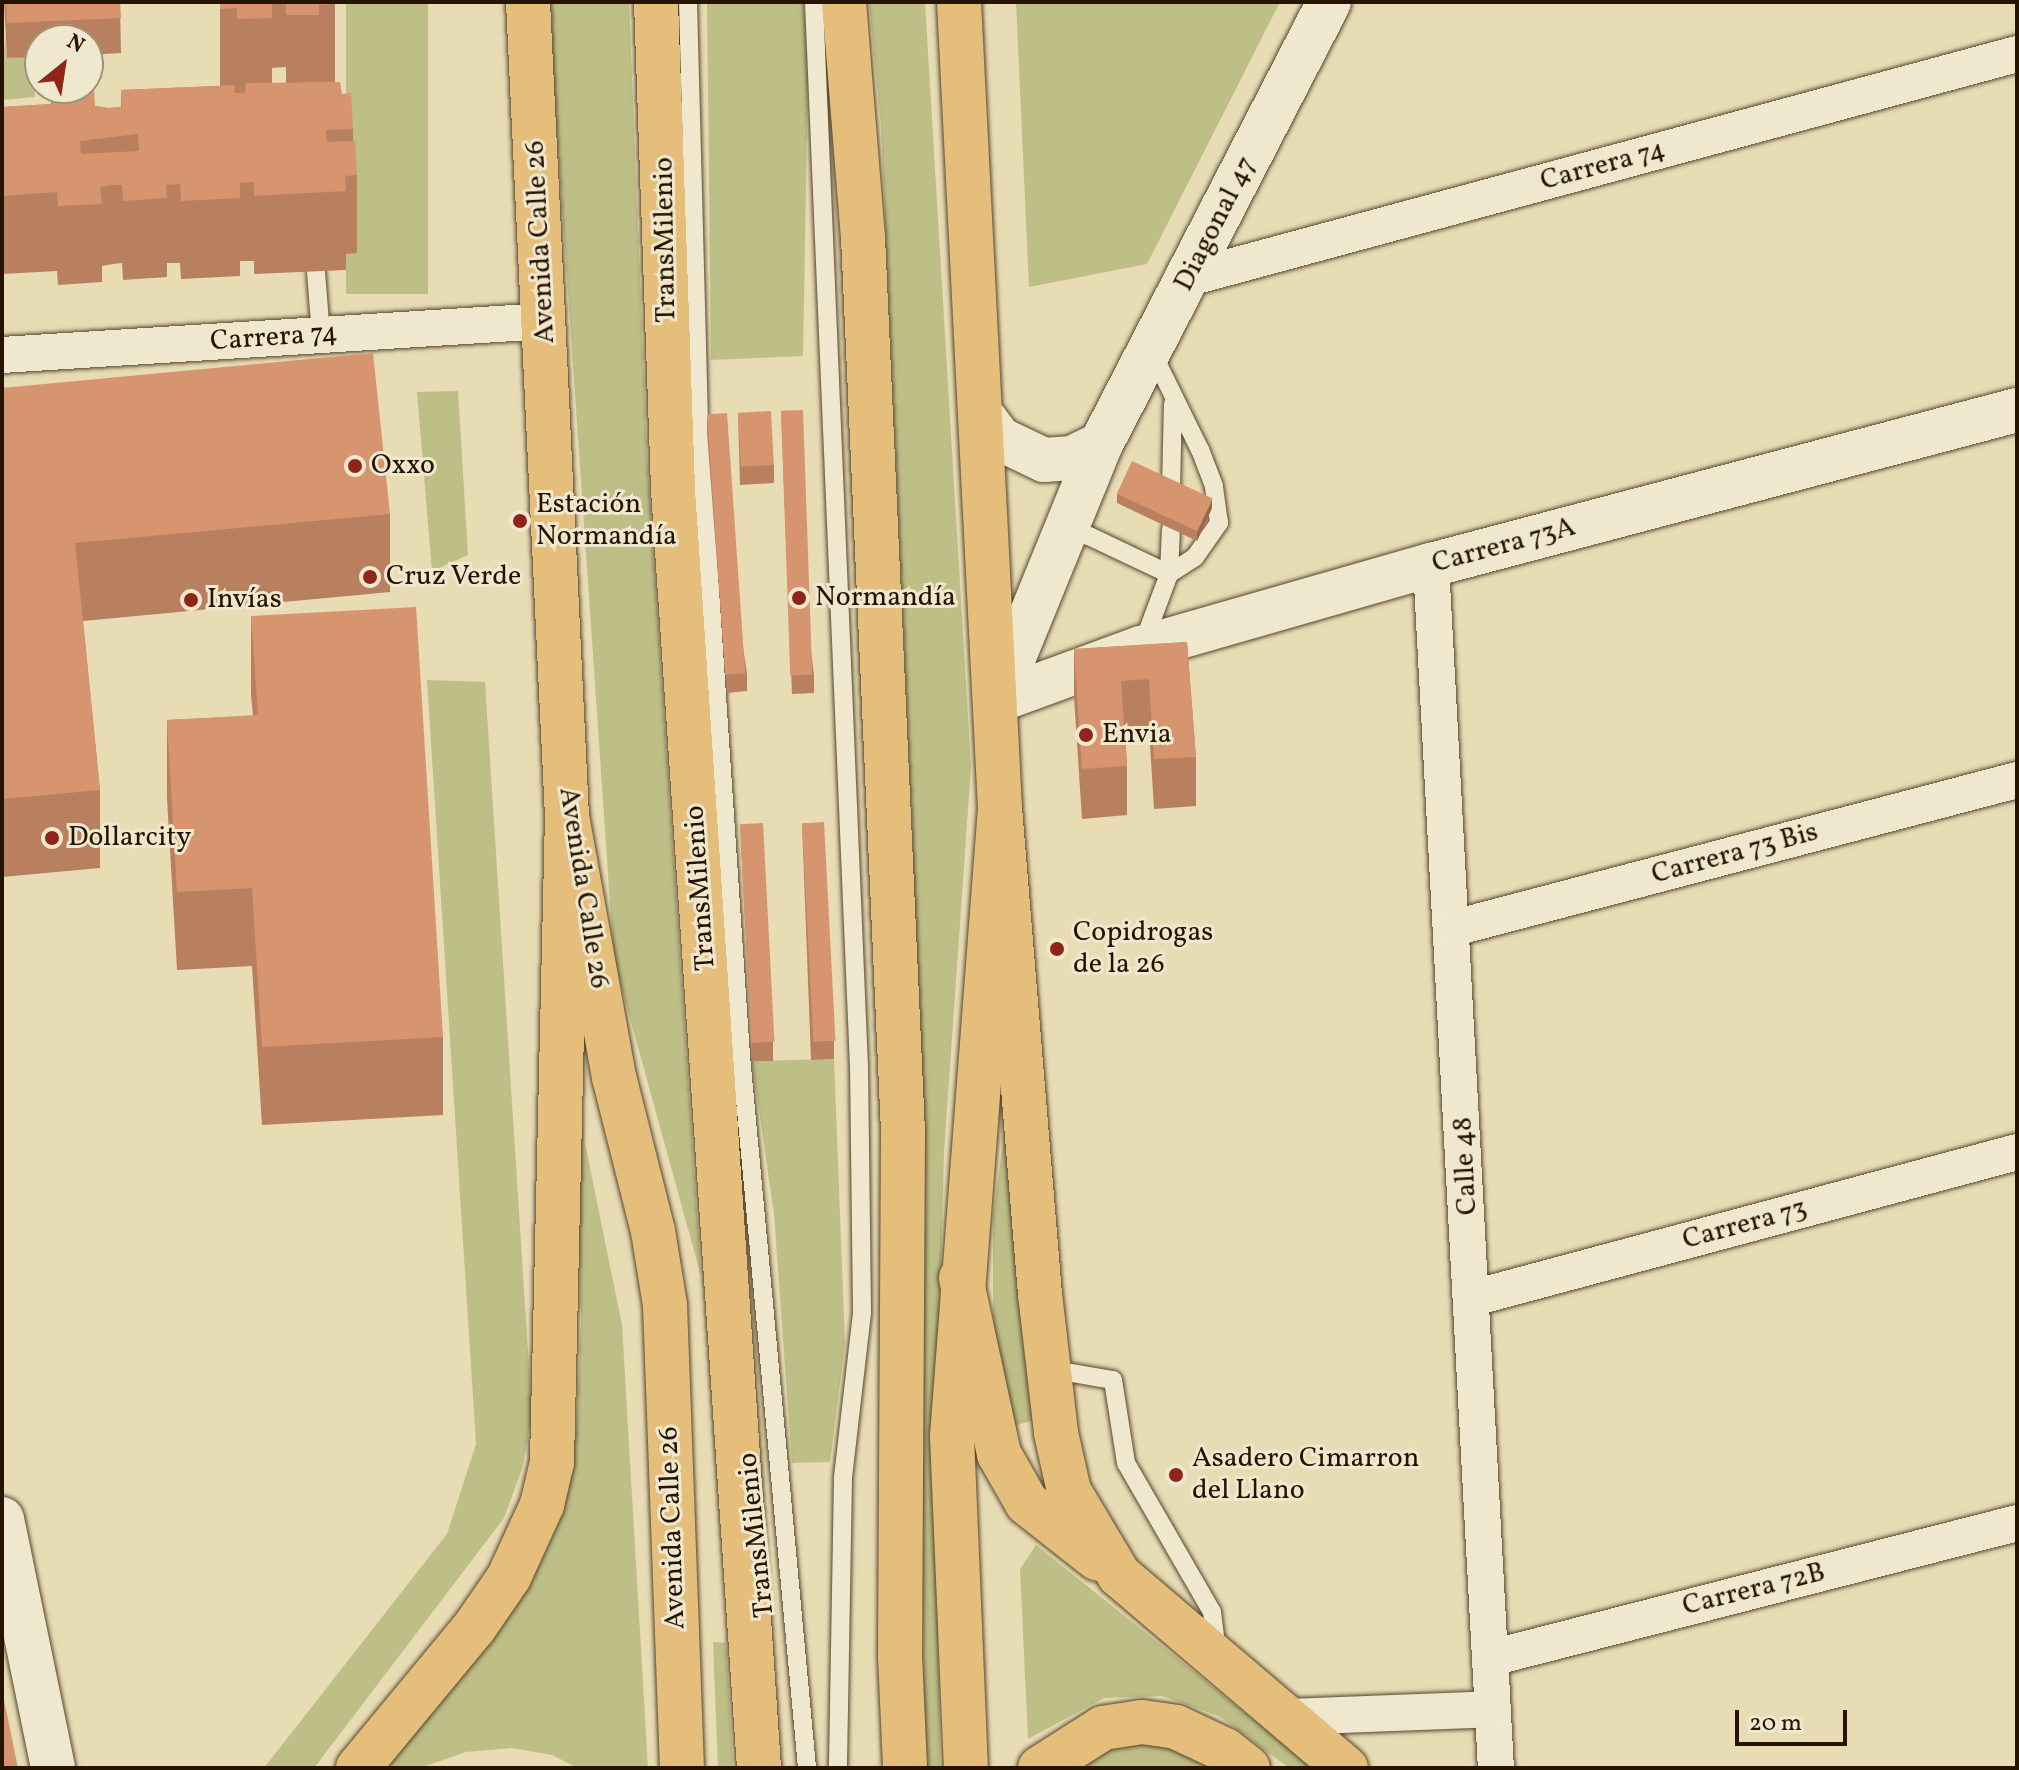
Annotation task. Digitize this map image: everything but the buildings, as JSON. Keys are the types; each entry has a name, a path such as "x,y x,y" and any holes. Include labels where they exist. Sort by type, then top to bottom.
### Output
{"main road":[{"name":"Avenida Calle 26","path":"528,2 567,816 614,1077 653,1231 665,1305 682,1768"},
{"path":"656,2 673,490 759,1768"},
{"path":"844,2 863,237 903,1133 900,1656 905,1768"},
{"path":"959,2 1000,808 1049,1369 1069,1491 1119,1575"},
{"path":"966,1768 952,1436 961,1278 1000,808"},
{"path":"358,1768 474,1628 509,1577 542,1505 552,1462 567,816"},
{"path":"961,1278 985,1407 1011,1479 1027,1503 1119,1575 1346,1768"},
{"path":"1040,1768 1103,1728 1142,1722 1176,1727 1225,1750 1248,1768"}],"street":[{"name":"Diagonal 47","path":"996,701 1101,444 1329,2"},
{"name":"Carrera 74","path":"1189,278 2017,54"},
{"name":"Carrera 74","path":"2,355 545,321"},
{"name":"Carrera 73A","path":"996,701 1141,648 1431,565 2017,410"},
{"path":"981,414 1000,439 1044,460 1072,458 1101,444"},
{"name":"Calle 48","path":"1431,565 1454,928 1496,1768"},
{"name":"Carrera 73 Bis","path":"1454,928 2017,780"},
{"name":"Carrera 73","path":"1473,1298 2017,1152"},
{"path":"2,1519 53,1768"},
{"name":"Carrera 72B","path":"1491,1658 2017,1523"},
{"path":"1287,1717 1493,1709"}],"lane":[{"name":"TransMilenio","path":"688,2 699,425 739,1040 807,1768"},
{"path":"814,2 861,1220 862,1313 843,1478 838,1768"},
{"path":"316,272 321,335"},
{"path":"1151,350 1173,404 1205,462 1219,523 1195,557 1169,574"},
{"path":"1171,489 1173,404"},
{"path":"1141,648 1169,574 1171,529"},
{"path":"1065,531 1089,536 1169,574"},
{"path":"1049,1369 1113,1380 1126,1463 1212,1612 1218,1658"}],"green space":[{"path":"346,2 428,2 428,294 346,294"},
{"path":"548,2 629,2 647,458 701,1276 614,960"},
{"path":"707,2 804,2 808,72 803,356 711,360"},
{"path":"869,2 925,2 971,767 944,1152 936,1468 940,1768 925,1768 913,845 881,127"},
{"path":"1016,2 1280,2 1147,264 1029,287"},
{"path":"5,35 7,58 24,57 24,98 2,100"},
{"path":"458,391 468,555 432,571 417,392"},
{"path":"427,680 485,682 532,1414 523,1466 504,1518 314,1768 264,1768 447,1534 476,1444"},
{"path":"834,1059 845,1344 830,1462 792,1463 774,1214 752,1061"},
{"path":"1010,1090 1037,1419 1007,1428 993,1357 993,1216"},
{"path":"576,1099 622,1325 648,1768 578,1768 552,1755 512,1748 466,1752 420,1768 383,1768 493,1634 537,1569 562,1501 576,1432 581,1324"},
{"path":"1036,1545 1313,1768 1289,1768 1219,1716 1162,1696 1104,1698 1028,1739 1020,1569"},
{"path":"713,1642 726,1643 733,1768 718,1768"},
{"path":"1160,1737 1225,1768 1076,1768 1110,1744"}],"place":[{"name":"Oxxo","path":"355,466"},
{"name":"Estación Normandía","path":"520,521"},
{"name":"Cruz Verde","path":"370,577"},
{"name":"Normandía","path":"799,598"},
{"name":"Invías","path":"191,600"},
{"name":"Envia","path":"1086,735"},
{"name":"Dollarcity","path":"52,838"},
{"name":"Copidrogas de la 26","path":"1057,949"},
{"name":"Asadero Cimarron del Llano","path":"1176,1475"}]}
